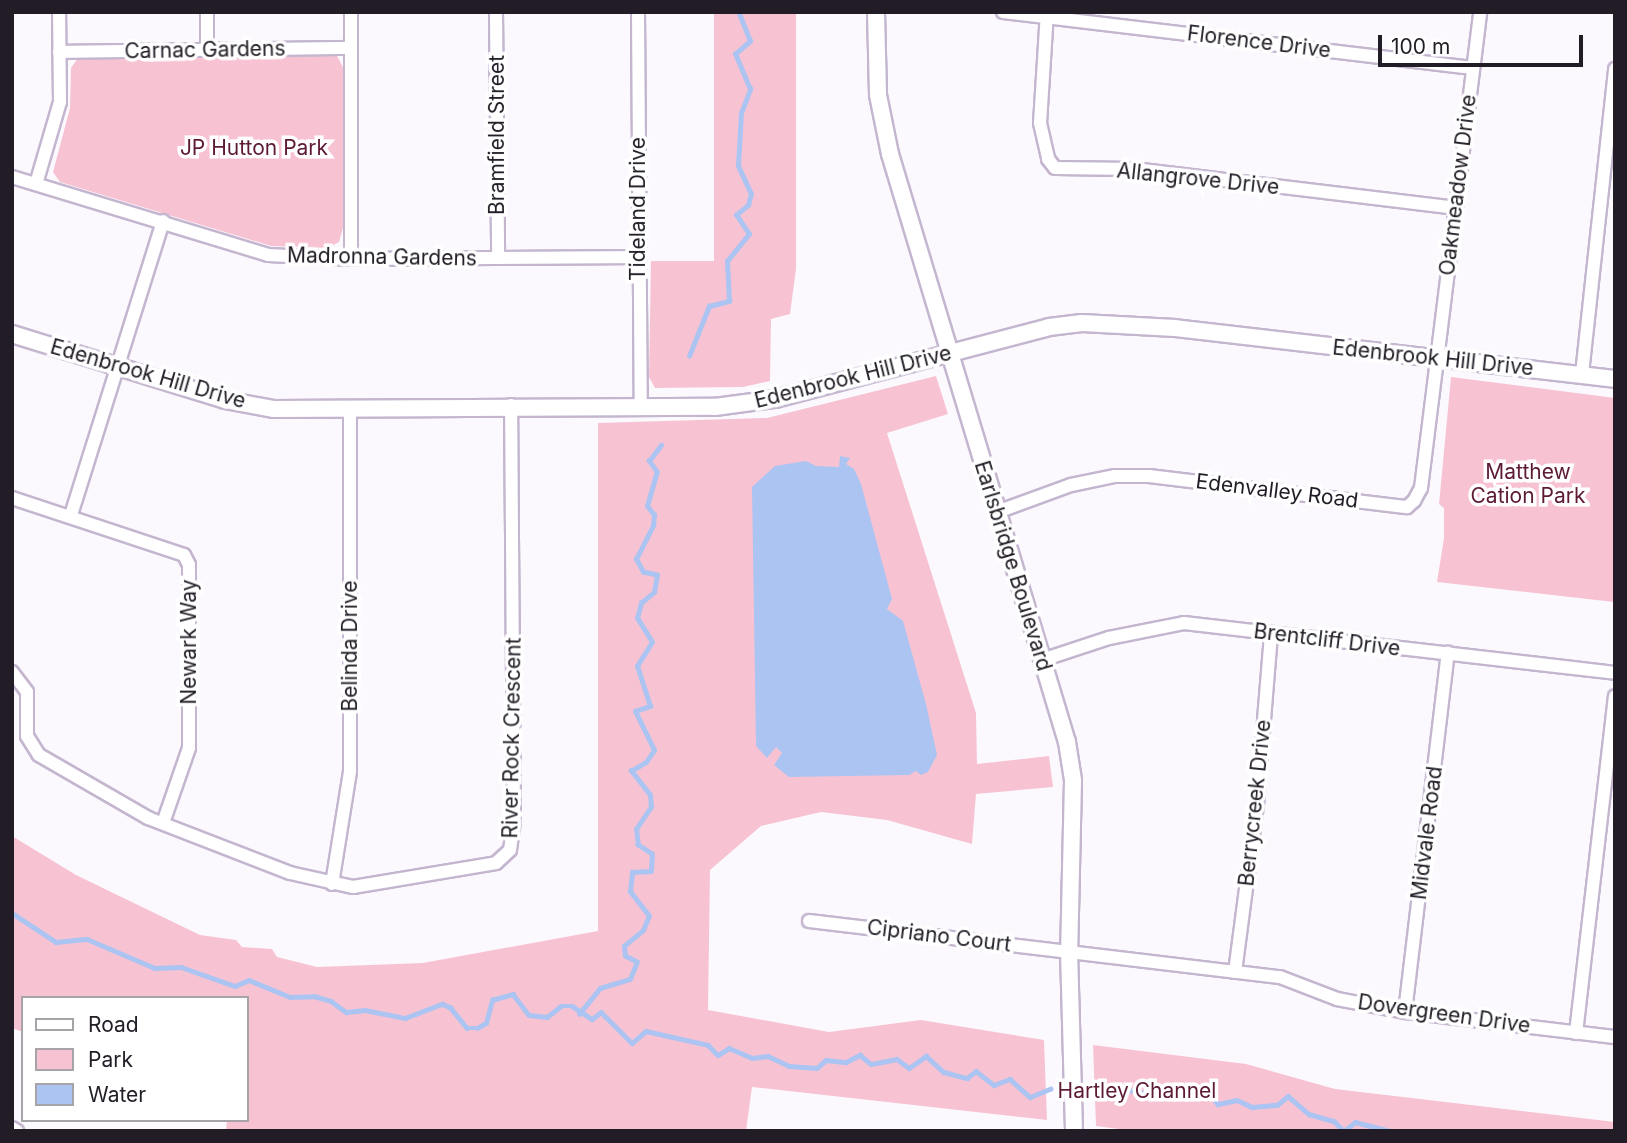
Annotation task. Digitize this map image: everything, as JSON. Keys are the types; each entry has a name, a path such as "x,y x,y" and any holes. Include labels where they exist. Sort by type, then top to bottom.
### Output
{"street":[{"path":"36,184 60,102 59,12"},
{"path":"207,12 207,50"},
{"path":"351,12 351,259"},
{"name":"Bramfield Street","path":"496,12 498,258"},
{"name":"Tideland Drive","path":"638,12 641,406"},
{"name":"Earlsbridge Boulevard","path":"876,12 878,95 890,154 947,354 1067,742 1073,781 1069,951 1074,1131"},
{"name":"Florence Drive","path":"1003,12 1047,14 1473,68"},
{"name":"Oakmeadow Drive","path":"1436,359 1480,12"},
{"name":"Allangrove Drive","path":"1047,14 1040,123 1048,159 1055,169 1134,169 1455,208"},
{"name":"Carnac Gardens","path":"59,52 351,48"},
{"path":"1582,374 1615,69"},
{"name":"Madronna Gardens","path":"12,177 268,254 351,259 638,257"},
{"path":"71,515 120,368 163,221"},
{"name":"Edenbrook Hill Drive","path":"12,334 225,400 274,409 511,405 715,407 775,399 1049,327 1112,323 1615,379"},
{"name":"Edenvalley Road","path":"997,512 1071,485 1115,476 1149,476 1406,507 1420,488 1436,359"},
{"name":"River Rock Crescent","path":"12,672 27,692 27,736 39,755 111,800 163,823 290,873 353,887 409,880 496,863 510,850 514,753 511,405"},
{"name":"Belinda Drive","path":"332,884 350,771 350,407"},
{"name":"Newark Way","path":"12,498 177,551 189,565 189,748 163,823"},
{"name":"Brentcliff Drive","path":"1042,660 1109,638 1184,624 1615,673"},
{"name":"Berrycreek Drive","path":"1235,972 1257,805 1271,633"},
{"name":"Midvale Road","path":"1405,1012 1448,653"},
{"path":"1576,1033 1615,696"},
{"name":"Cipriano Court","path":"809,921 1069,951"},
{"name":"Dovergreen Drive","path":"1069,951 1280,977 1337,999 1405,1012 1615,1037"},
{"path":"12,1128 17,1131"}],"green space":[{"path":"714,12 796,12 796,269 790,314 771,319 770,381 743,387 655,388 649,377 651,261 714,261"},
{"name":"JP Hutton Park","path":"337,56 344,69 343,228 339,242 328,248 271,246 60,182 53,172 70,108 71,68 78,58"},
{"path":"936,376 948,414 887,433 976,713 977,764 1049,756 1053,787 976,794 972,844 887,820 821,812 761,826 710,870 708,1010 829,1032 921,1020 1044,1040 1047,1120 752,1087 746,1131 226,1131 227,1122 248,1122 248,996 21,996 21,1031 12,1028 12,836 76,875 200,935 236,940 242,947 272,949 277,957 317,967 423,963 598,931 598,423 767,418"},
{"name":"Matthew Cation Park","path":"1451,377 1615,398 1614,602 1437,582 1444,538 1444,508 1439,504"},
{"name":"Hartley Channel","path":"1093,1045 1246,1064 1335,1089 1615,1122 1615,1131 1134,1131 1096,1126"}],"water":[{"path":"840,456 850,458 846,464 854,469 861,484 892,599 887,609 903,621 926,704 937,755 928,772 921,775 916,771 909,775 789,777 774,765 782,753 776,747 767,758 756,746 752,487 775,466 806,461 816,466 839,467"}],"waterway":[{"path":"689,356 709,306 729,301 727,261 749,234 736,215 748,205 751,194 738,166 741,113 750,89 735,54 750,41 738,12"},
{"path":"579,1014 600,988 630,979 637,962 625,956 624,946 643,930 649,916 630,892 632,872 651,871 652,854 638,845 636,829 651,807 650,795 631,771 646,762 654,750 635,711 650,706 637,666 652,642 637,618 641,603 654,592 657,575 643,572 636,559 653,525 654,515 647,506 657,472 649,461 661,445"},
{"path":"12,913 56,942 87,939 155,968 181,967 235,986 249,980 290,997 314,996 331,1001 346,1012 365,1010 405,1018 442,1004 450,1007 467,1028 477,1028 486,1023 492,1000 513,994 529,1015 547,1017 561,1006 572,1006 592,1019 601,1012 632,1043 646,1031 708,1045 718,1055 729,1048 752,1058 768,1056 789,1066 817,1068 826,1060 846,1062 860,1055 871,1064 897,1059 909,1068 926,1056 944,1072 967,1078 976,1071 994,1085 1010,1079 1030,1097 1050,1089"},
{"path":"1106,1096 1120,1088 1149,1094 1162,1087 1182,1096 1194,1088 1207,1090 1218,1104 1237,1100 1252,1107 1277,1105 1288,1096 1309,1114 1334,1121 1344,1131 1355,1122 1391,1131"},
{"path":"1405,1131 1413,1131"}]}
